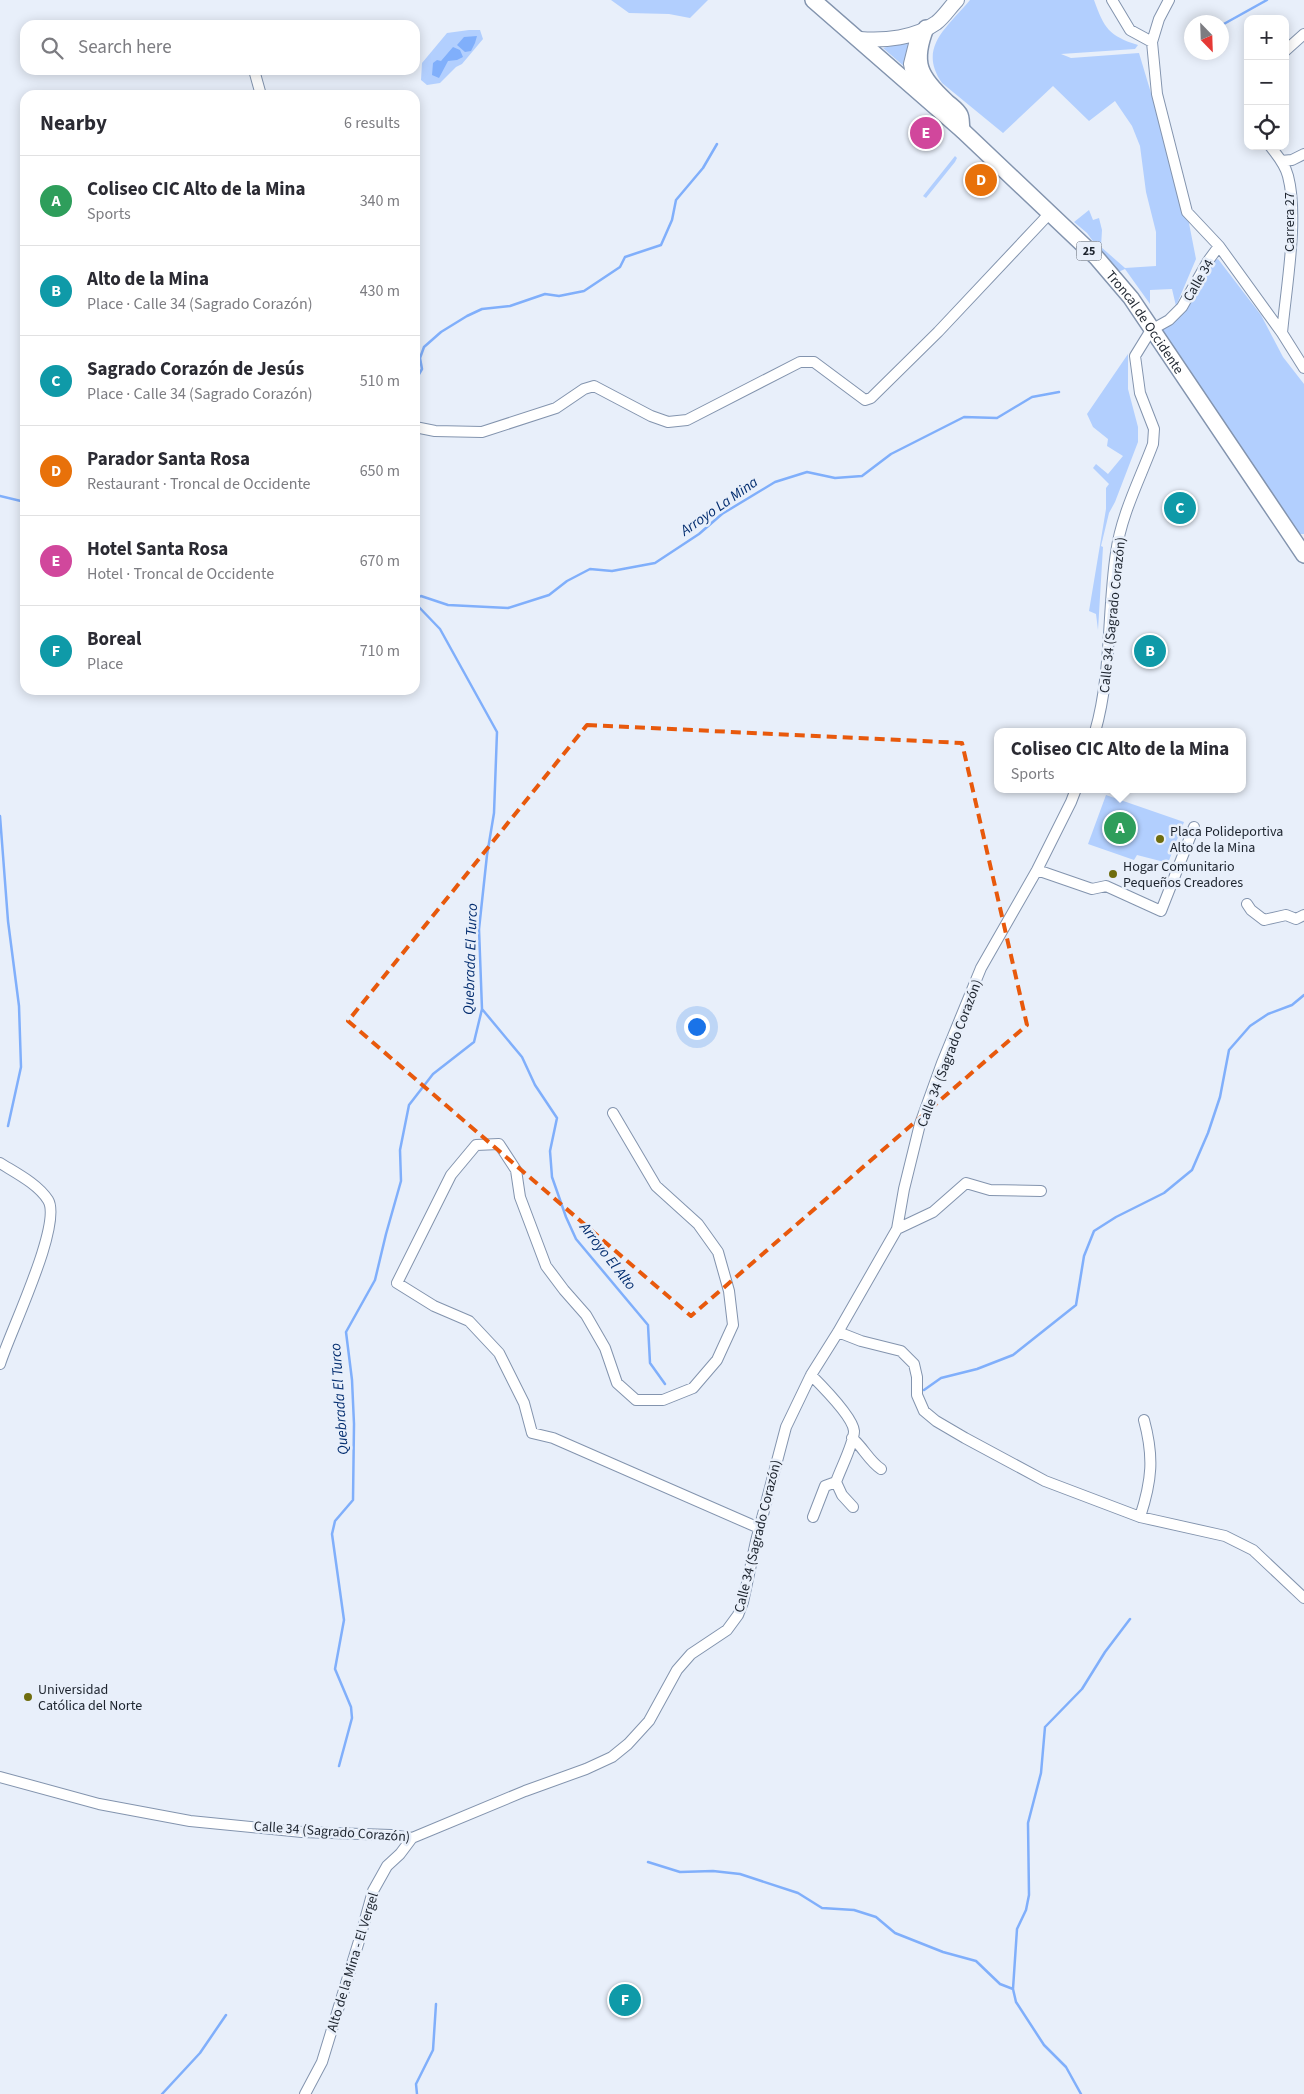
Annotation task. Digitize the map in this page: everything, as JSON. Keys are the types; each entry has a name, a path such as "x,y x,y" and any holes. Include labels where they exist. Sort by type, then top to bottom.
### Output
{"main road":[{"name":"Troncal de Occidente","path":"814,0 962,130 1096,257 1131,298 1304,555"},
{"path":"946,0 931,16 926,28 919,51 920,66 928,85 960,114 962,130"},
{"path":"860,39 900,37 926,28 936,22 957,0"},
{"path":"916,89 912,77 912,58 918,39 926,28"}],"street":[{"path":"1112,0 1130,30 1152,42"},
{"path":"1169,0 1159,19 1152,42 1157,94 1188,212 1219,246 1303,364"},
{"path":"1289,47 1304,34"},
{"path":"255,75 260,90"},
{"name":"Carrera 27","path":"1273,150 1288,175 1292,202 1290,254 1282,333"},
{"path":"1281,161 1292,160 1304,154"},
{"path":"420,428 435,431 482,432 556,408 584,389 594,386 651,416 668,422 687,420 800,362 814,362 864,400 871,398 938,332 1050,213"},
{"name":"Calle 34","path":"1151,330 1169,320 1182,307 1208,260 1219,246"},
{"name":"Calle 34 (Sagrado Corazón)","path":"1096,728 1109,659 1116,553 1126,514 1153,444 1154,429 1140,393 1135,356 1151,330"},
{"name":"Calle 34 (Sagrado Corazón)","path":"0,1777 98,1804 190,1821 302,1832 391,1835 412,1838 612,1757 628,1744 649,1722 678,1670 691,1654 727,1630 738,1615 743,1602 759,1528 786,1427 811,1375 897,1229 904,1189 920,1124 942,1063 982,968 1037,870 1075,793"},
{"path":"1037,870 1092,889 1106,886 1161,911 1194,827"},
{"path":"1247,904 1251,910 1264,920 1286,915 1296,919 1304,915"},
{"path":"613,1113 656,1186 698,1224 718,1252 729,1291 733,1325 717,1360 693,1388 663,1400 636,1400 617,1383 605,1348 586,1315 546,1266 520,1196 516,1170 499,1144 476,1145 451,1175 397,1283 434,1306 469,1321 500,1353 524,1404 532,1433 553,1438 759,1528"},
{"path":"0,1163 36,1187 49,1201 52,1218 44,1248 0,1364"},
{"path":"897,1229 933,1212 966,1183 990,1190 1041,1191"},
{"path":"838,1332 861,1341 901,1351 914,1364 917,1377 917,1394 924,1411 936,1421 1045,1481 1140,1517 1225,1536 1253,1550 1304,1598"},
{"path":"811,1375 846,1414 854,1430 836,1482 842,1495 854,1508"},
{"path":"1140,1517 1146,1498 1151,1468 1151,1450 1144,1420"},
{"path":"852,1438 860,1445 874,1465 882,1469"},
{"path":"813,1517 825,1486 836,1482"},
{"name":"Alto de la Mina - El Vergel","path":"305,2094 322,2062 373,1891 387,1866 400,1854 412,1838"}],"highlighted area":[{"path":"587,725 962,743 1027,1025 691,1316 348,1021"}],"shaded area":[{"path":"611,0 708,0 690,18 669,14 629,13"},
{"path":"970,0 1094,0 1101,18 1109,30 1120,38 1138,45 1135,49 1061,54 1071,58 1139,53 1187,213 1196,259 1176,306 1172,289 1150,290 1150,304 1125,269 1116,273 1087,233 1074,222 1089,210 1093,220 1099,218 1102,230 1101,247 1125,268 1156,266 1156,232 1146,192 1140,146 1132,126 1115,101 1089,121 1053,86 1003,133 942,83 935,70 934,48 938,38"},
{"path":"480,30 483,39 462,64 456,67 440,83 427,85 421,80 422,63 447,33"},
{"path":"477,36 471,51 465,52 457,45 464,37"},
{"path":"908,42 906,68 883,48"},
{"path":"453,47 460,50 463,57 448,61 439,78 432,75 433,63 437,60 441,61"},
{"path":"955,156 957,158 955,162 926,198 923,196"},
{"path":"1218,259 1261,315 1283,357 1304,384 1304,534 1297,534 1189,369 1158,326 1170,321 1210,262"},
{"path":"1128,354 1128,389 1138,427 1138,442 1109,513 1101,546 1103,547 1098,630 1096,614 1089,611 1106,509 1106,488 1109,484 1093,468 1096,464 1108,474 1123,456 1107,446 1108,439 1093,427 1087,414"},
{"path":"1106,795 1184,822 1168,863 1137,855 1134,860 1088,844"}],"waterway":[{"path":"1229,21 1267,0"},
{"path":"420,358 424,347 441,332 467,316 482,309 510,306 545,294 559,296 584,291 620,267 625,257 661,245 672,220 676,200 703,168 717,144"},
{"path":"420,358 422,369 420,372"},
{"name":"Arroyo La Mina","path":"420,596 448,605 508,608 549,595 567,581 590,569 612,571 655,563 699,534 722,514 775,482 807,472 835,478 862,476 891,454 964,417 997,418 1032,397 1059,392"},
{"name":"Quebrada El Turco","path":"0,496 20,501"},
{"name":"Quebrada El Turco","path":"339,1766 352,1718 351,1707 335,1669 344,1620 332,1534 335,1521 353,1500 354,1424 352,1380 346,1332 375,1280 401,1181 400,1150 409,1105 433,1074 474,1042 482,1009 479,929 487,855 494,813 497,732 440,629 420,608"},
{"path":"0,816 8,921 19,1006 21,1067 8,1126"},
{"path":"924,1390 941,1378 977,1369 1013,1355 1076,1305 1084,1256 1094,1231 1116,1217 1164,1193 1192,1170 1208,1133 1220,1097 1229,1050 1250,1026 1268,1014 1292,1005 1304,995"},
{"name":"Arroyo El Alto","path":"482,1009 522,1057 535,1085 557,1118 550,1151 552,1177 566,1217 576,1239 648,1325 650,1363 665,1384"},
{"path":"1081,2094 1066,2067 1044,2045 1016,2002 1013,1989 1017,1929 1026,1910 1029,1895 1028,1823 1041,1773 1045,1727 1082,1689 1105,1652 1130,1619"},
{"path":"648,1862 680,1872 713,1871 740,1874 798,1893 822,1908 854,1910 876,1917 895,1933 943,1952 976,1961 1000,1984 1013,1989"},
{"path":"417,2094 416,2084 433,2050 436,2004"},
{"path":"162,2094 200,2053 226,2015"}],"place":[{"name":"Hotel Santa Rosa","path":"926,133"},
{"name":"Parador Santa Rosa","path":"981,180"},
{"name":"Sagrado Corazón de Jesús","path":"1180,508"},
{"name":"Alto de la Mina","path":"1150,651"},
{"name":"Coliseo CIC Alto de la Mina","path":"1120,828"},
{"name":"Placa Polideportiva Alto de la Mina","path":"1160,839"},
{"name":"Hogar Comunitario Pequeños Creadores","path":"1113,874"},
{"name":"Universidad Católica del Norte","path":"28,1697"},
{"name":"Boreal","path":"625,2000"}]}
